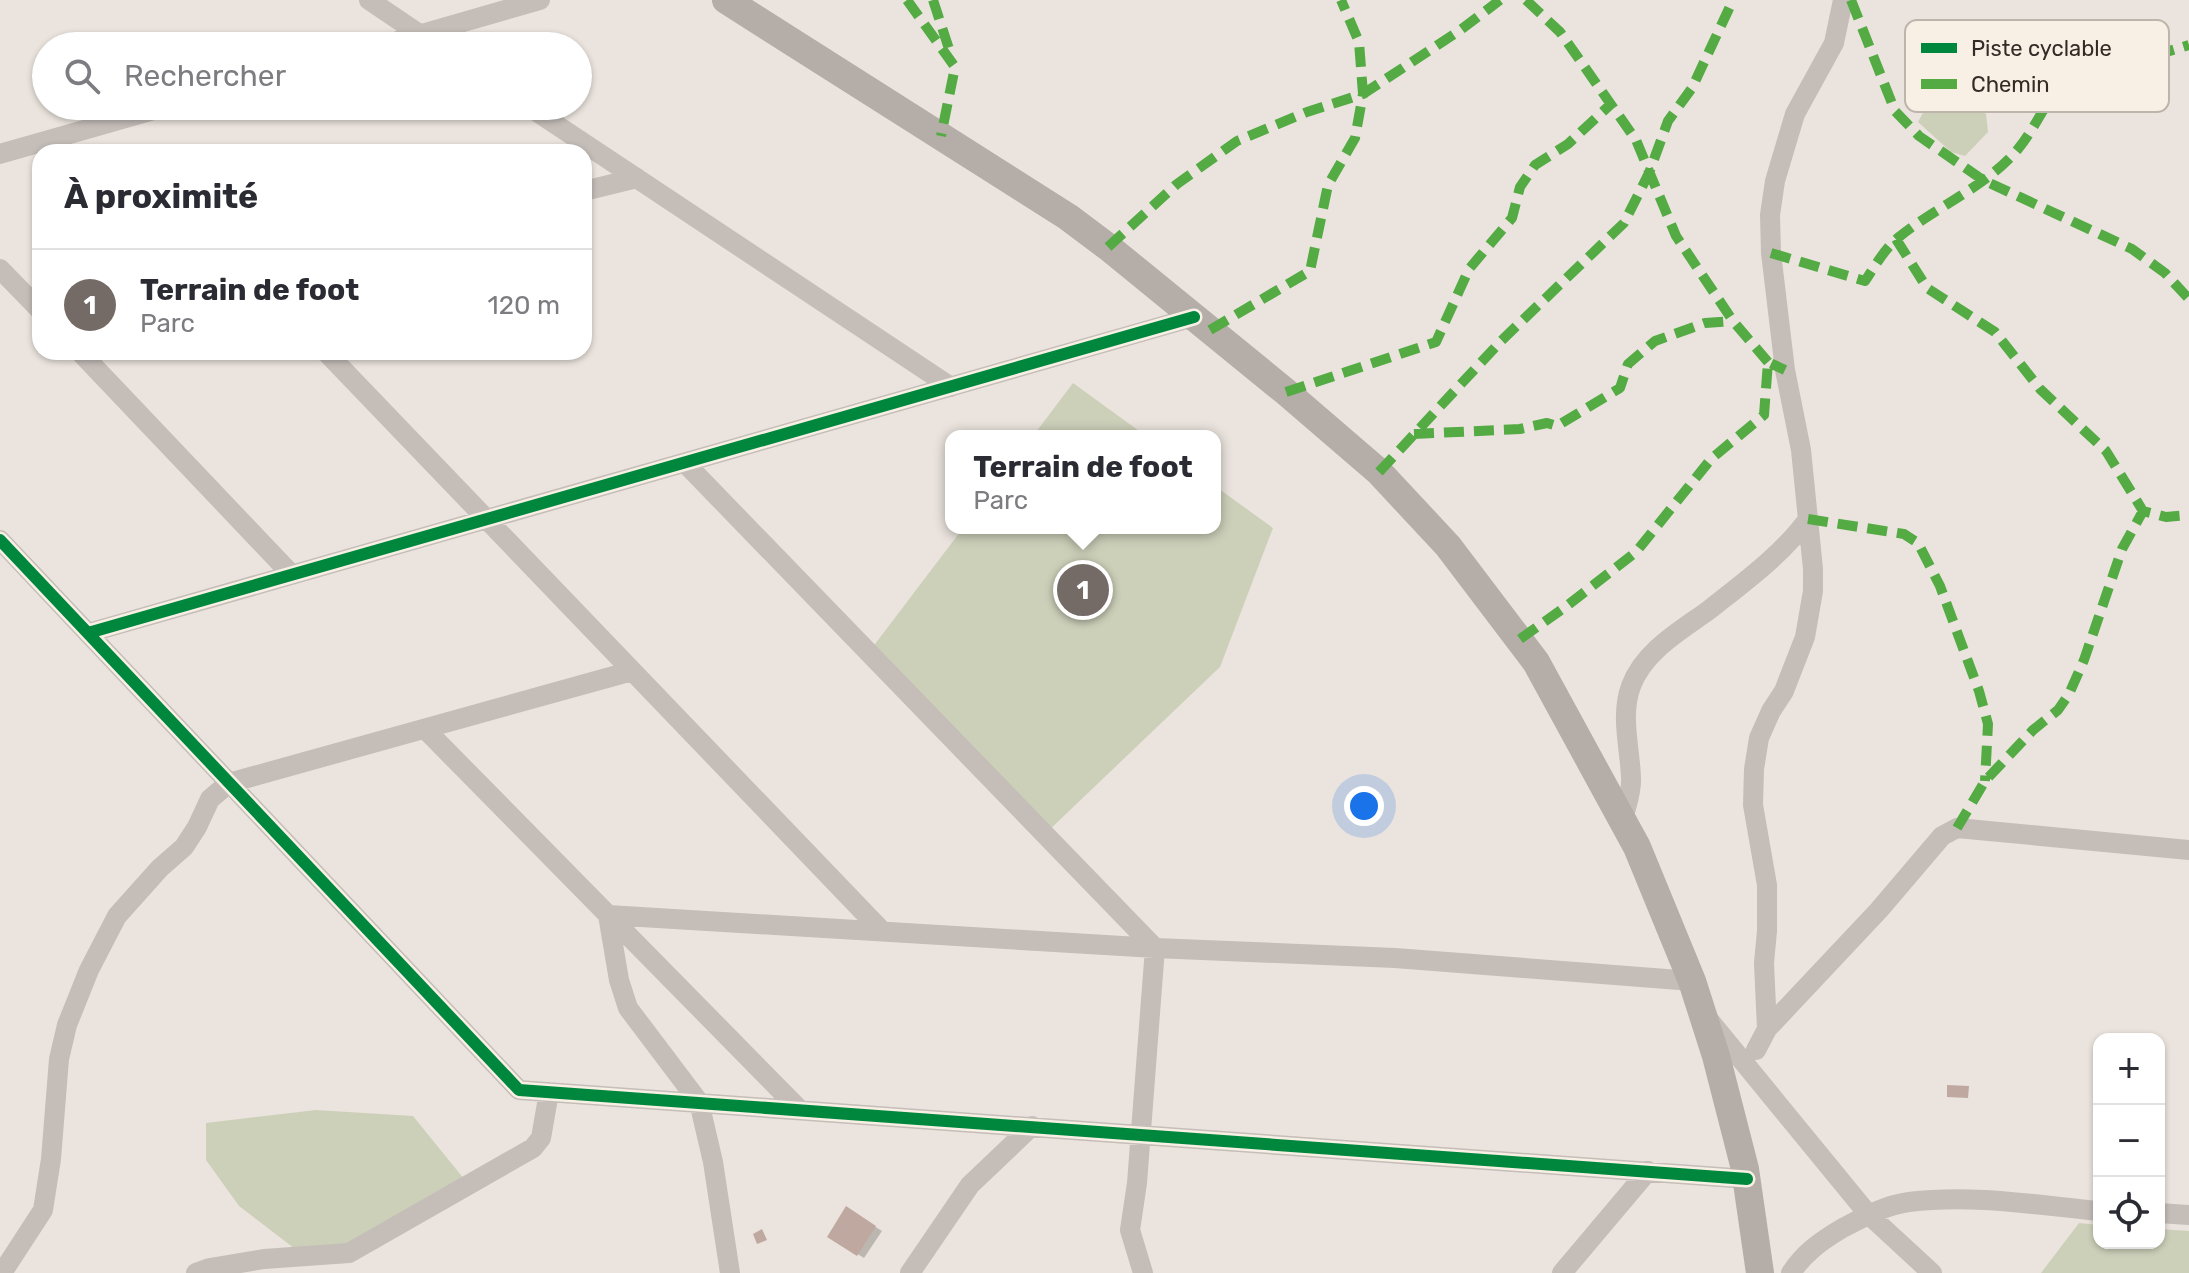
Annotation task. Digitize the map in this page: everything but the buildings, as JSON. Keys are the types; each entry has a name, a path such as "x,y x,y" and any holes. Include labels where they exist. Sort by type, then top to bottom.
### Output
{"main road":[{"path":"726,0 761,12 1068,217 1194,317 1369,464 1448,546 1536,662 1623,820 1662,904 1704,1013 1747,1179 1760,1273"}],"street":[{"path":"369,0 417,32"},
{"path":"451,32 540,0"},
{"path":"1767,1029 1764,963 1767,885 1753,805 1754,769 1759,738 1795,665 1810,614 1813,569 1796,419 1785,370 1771,253 1770,215 1775,181 1795,114 1834,43 1843,0"},
{"path":"35,144 119,120"},
{"path":"549,120 586,144"},
{"path":"0,154 32,145"},
{"path":"592,148 951,387"},
{"path":"592,189 637,178"},
{"path":"0,269 32,302"},
{"path":"88,633 1194,317"},
{"path":"88,360 292,575"},
{"path":"334,360 882,931"},
{"path":"685,463 1155,948 1130,1230 1143,1273"},
{"path":"1623,820 1631,778 1626,725 1628,700 1638,672 1656,648 1796,536 1808,519"},
{"path":"0,540 519,1090 1747,1179"},
{"path":"2,1273 43,1210 51,1159 59,1059 67,1025 89,970 117,916 160,868 184,847 210,799 229,783 632,671"},
{"path":"425,729 798,1108"},
{"path":"1756,1050 1767,1029 1879,910 1942,836 1957,828 2189,850"},
{"path":"608,915 1155,948 1395,958 1692,981"},
{"path":"608,915 619,980 628,1008 699,1102 713,1162 730,1273"},
{"path":"1704,1013 1868,1214 1932,1273"},
{"path":"196,1273 264,1259 349,1253 533,1148 541,1138 549,1092"},
{"path":"910,1273 970,1185 1032,1126"},
{"path":"1562,1273 1648,1171"},
{"path":"1791,1273 1821,1241 1868,1214 1907,1202 1977,1199 2093,1210"},
{"path":"2165,1213 2189,1215"}],"green space":[{"path":"1923,112 1984,112 1988,132 1965,156 1951,152 1918,122"},
{"path":"1073,383 1138,430 1038,430"},
{"path":"1221,490 1273,528 1220,667 1045,834 869,652 958,534 1221,534"},
{"path":"316,1110 413,1116 469,1185 349,1253 303,1255 239,1206 206,1160 206,1123"},
{"path":"2079,1223 2093,1224 2093,1249 2165,1249 2165,1229 2189,1231 2189,1273 2041,1273"}],"marked path":[{"path":"907,0 955,67 941,136"},
{"path":"933,0 950,52"},
{"path":"1210,330 1310,271 1328,185 1355,138 1363,94 1359,42 1341,0"},
{"path":"1108,247 1177,184 1237,141 1307,112 1363,94 1500,0"},
{"path":"1526,0 1560,32 1636,140 1676,236 1733,321 1768,362"},
{"path":"1379,472 1501,341 1624,223 1649,173 1668,121 1692,88 1733,0"},
{"path":"1851,0 1895,111 1919,136 1983,180 2132,249 2165,273 2189,299"},
{"path":"2169,51 2189,45"},
{"path":"1286,392 1436,342 1469,269 1512,218 1520,187 1535,165 1568,144 1611,104"},
{"path":"1771,253 1865,281 1899,237 2005,162 2018,149 2042,112"},
{"path":"1896,239 1927,288 1995,332 2040,389 2106,451 2143,511 2166,517 2189,515"},
{"path":"1414,434 1520,429 1547,423 1557,426 1620,388 1628,364 1655,341 1705,323 1733,321"},
{"path":"1520,639 1636,552 1711,459 1764,415 1768,362 1785,370"},
{"path":"1957,828 1985,781 2033,730 2058,710 2069,694 2084,660 2122,549 2143,511"},
{"path":"1808,519 1904,534 1918,543 1940,586 1979,691 1988,724 1985,781"}],"cycle path":[{"path":"88,633 1194,317"},
{"path":"0,540 519,1090 1747,1179"}],"place":[{"name":"Terrain de foot","path":"1083,590"}]}
